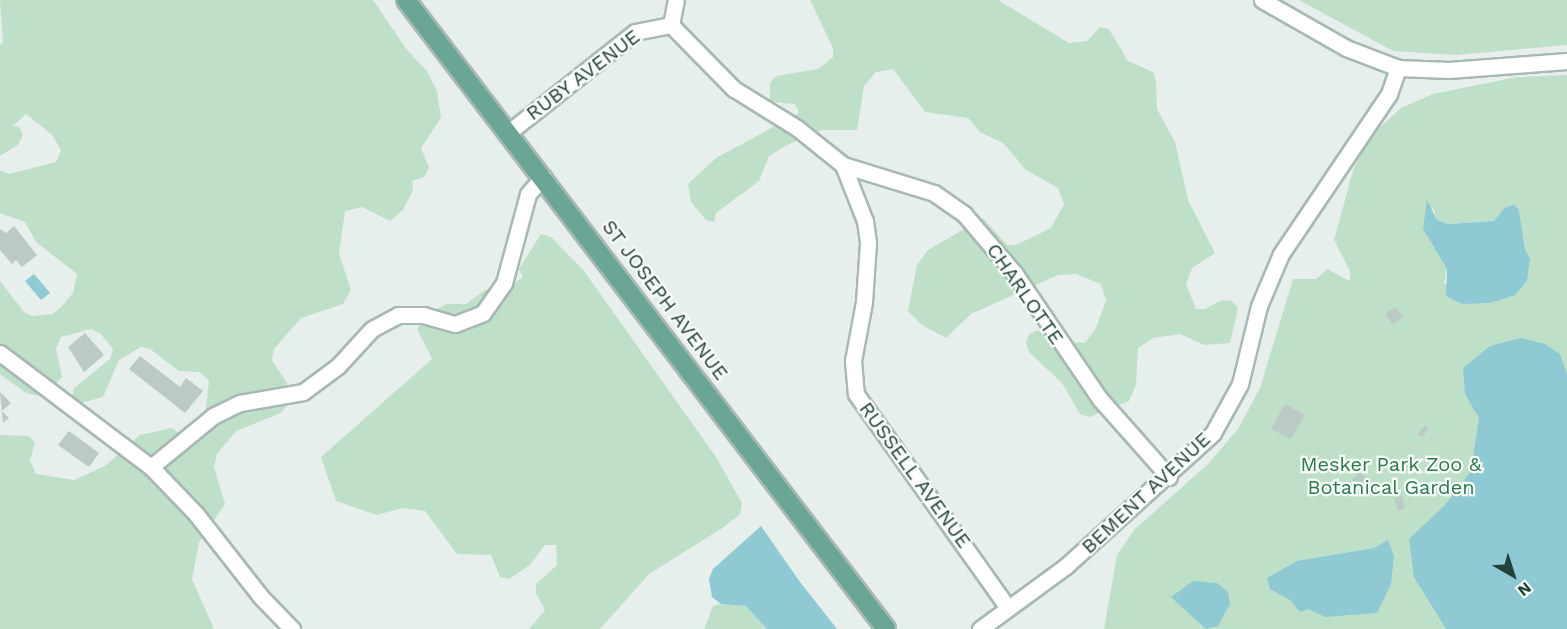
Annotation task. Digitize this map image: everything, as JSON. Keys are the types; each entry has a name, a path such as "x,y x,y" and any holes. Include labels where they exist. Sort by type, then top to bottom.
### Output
{"main road":[{"name":"ST JOSEPH AVENUE","path":"406,0 886,629"}],"street":[{"path":"671,25 676,0"},
{"path":"1262,0 1346,48 1398,69 1449,70 1567,61"},
{"name":"RUBY AVENUE","path":"508,132 635,32 658,25 671,25"},
{"name":"RUSSELL AVENUE","path":"671,25 734,89 797,128 843,165 865,221 868,243 864,302 853,361 856,394 1008,608"},
{"name":"BEMENT AVENUE","path":"980,629 1066,566 1169,477 1201,447 1223,418 1240,384 1259,306 1281,254 1389,94 1398,69"},
{"name":"CHARLOTTE","path":"843,165 934,193 963,214 1015,274 1100,399 1169,477"},
{"path":"151,467 183,436 213,416 240,403 303,392 338,366 365,335 385,321 410,313 455,324 483,313 504,283 528,194 543,177"},
{"path":"0,353 151,467 196,514 261,597 292,629"}],"green space":[{"path":"0,0 373,0 407,50 427,71 437,91 441,118 421,148 429,168 424,177 412,181 413,190 403,210 390,221 362,207 345,211 339,254 351,290 343,304 301,318 274,349 272,360 287,383 287,405 281,413 236,431 217,454 214,467 225,504 199,542 192,579 214,629 0,629 0,435 29,436 35,443 30,460 36,474 74,480 105,466 140,435 172,428 181,435 204,425 209,381 200,372 179,371 150,349 141,347 119,360 103,397 78,404 72,398 74,388 110,359 113,349 100,333 91,329 61,337 56,349 62,377 44,397 26,393 0,374 0,281 24,312 32,316 53,314 63,305 73,293 77,274 36,242 25,222 0,213 0,170 9,174 56,162 61,150 52,135 26,114 13,126 19,127 23,135 18,145 0,156 0,45 3,42"},
{"path":"810,0 998,0 1069,43 1087,41 1100,27 1109,29 1128,61 1153,72 1156,81 1157,109 1175,142 1188,200 1215,253 1192,268 1186,284 1196,309 1205,309 1222,300 1232,301 1238,308 1230,343 1204,345 1180,334 1153,338 1138,348 1136,385 1129,401 1089,417 1080,414 1062,383 1029,352 1026,343 1029,334 1038,330 1066,342 1085,343 1096,328 1106,300 1101,284 1076,274 1058,275 971,314 946,338 922,325 908,311 917,265 928,250 983,218 1007,245 1016,245 1051,228 1064,204 1058,188 1026,170 1003,143 980,132 968,118 925,112 893,69 876,72 864,86 857,130 822,130 785,146 769,156 759,181 716,213 714,222 706,220 691,202 688,184 716,158 799,113 795,104 770,102 770,83 776,76 818,69 833,57 833,48"},
{"path":"1299,0 1567,0 1567,45 1456,55 1393,51"},
{"name":"Mesker Park Zoo & Botanical Garden","path":"1567,75 1567,629 1104,629 1117,555 1134,530 1207,465 1238,429 1260,388 1293,279 1316,279 1327,269 1350,281 1350,271 1334,240 1354,167 1372,135 1401,108 1433,94 1517,77","holes":["1433,207 1437,220 1448,224 1494,221 1504,208 1519,210 1525,249 1530,259 1526,265 1444,284 1447,269 1423,229"]},
{"path":"541,234 551,237 584,271 716,457 742,503 740,514 724,527 649,574 600,629 529,629 545,610 536,593 536,584 557,565 556,545 545,545 530,565 509,579 500,577 491,555 457,554 425,511 402,508 377,515 336,501 321,457 432,359 417,329 429,313 447,304 466,304 485,290 513,284 523,277 519,269"},
{"path":"721,604 746,606 767,629 704,629 713,606"}],"water":[{"path":"1427,200 1437,220 1448,224 1494,221 1504,208 1514,205 1519,210 1525,249 1530,259 1527,281 1515,295 1490,303 1462,304 1446,296 1447,269 1423,229"},
{"path":"34,274 50,293 41,300 25,281"},
{"path":"1521,338 1545,344 1560,354 1567,374 1567,629 1446,629 1414,577 1409,539 1445,505 1471,471 1479,418 1465,394 1463,368 1490,346"},
{"path":"761,526 800,582 837,629 767,629 746,606 721,604 712,597 709,579 713,569"},
{"path":"1388,540 1394,556 1391,584 1377,613 1325,617 1308,609 1300,612 1290,600 1270,589 1267,578 1297,561 1374,548"},
{"path":"1193,581 1217,583 1228,592 1230,604 1218,626 1206,629 1171,597"}],"building":[{"path":"14,226 37,255 22,267 16,260 12,264 0,250 0,229 6,233"},
{"path":"1396,307 1403,317 1393,325 1385,314"},
{"path":"85,333 104,355 84,372 68,347"},
{"path":"140,356 180,387 186,378 203,391 185,413 129,369"},
{"path":"0,392 11,403 2,411 9,418 3,423"},
{"path":"1285,404 1305,415 1291,439 1271,429"},
{"path":"1425,425 1429,429 1422,437 1418,434"},
{"path":"69,431 99,453 89,467 58,445"},
{"path":"1359,472 1368,479 1360,488 1352,480"},
{"path":"1402,496 1405,508 1398,511 1394,498"}]}
